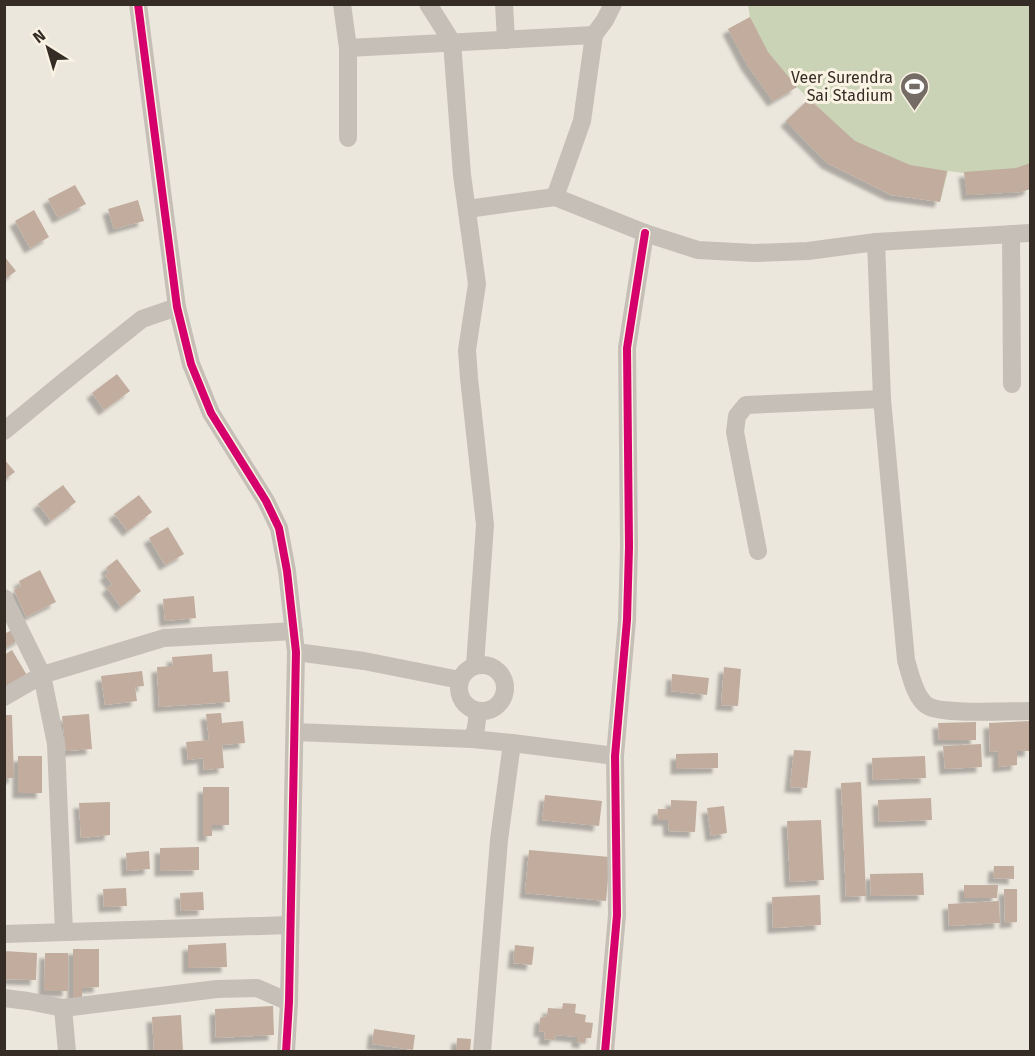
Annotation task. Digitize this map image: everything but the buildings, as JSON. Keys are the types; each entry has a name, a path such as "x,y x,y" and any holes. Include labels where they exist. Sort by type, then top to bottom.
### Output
{"street":[{"path":"138,4 177,307 191,364 211,413 266,501 279,528 287,571 296,652 286,1052"},
{"path":"342,4 348,48 348,138"},
{"path":"429,4 452,42 462,175 477,284 467,350 485,525 475,665 459,680 458,690 462,700 469,707 478,711 490,710 500,703 505,692 504,680 497,670 487,665 475,665"},
{"path":"504,4 506,40"},
{"path":"555,196 582,121 594,35 613,4"},
{"path":"348,48 594,35"},
{"path":"467,209 555,196 645,232 698,250 743,252 808,252 876,242 1030,232"},
{"path":"605,1052 616,915 615,756 627,620 629,536 627,348 645,232"},
{"path":"1011,234 1012,384"},
{"path":"876,242 882,399 906,660 914,687 926,705 942,711 1030,711"},
{"path":"4,431 142,319 177,307"},
{"path":"758,551 735,432 737,416 746,405 882,399"},
{"path":"4,598 42,675 56,744 64,932"},
{"path":"4,697 42,675 164,638 294,631"},
{"path":"296,652 364,661 459,680"},
{"path":"472,739 478,711"},
{"path":"295,732 472,739 615,756"},
{"path":"482,1052 499,840 512,743"},
{"path":"4,934 290,926"},
{"path":"4,998 63,1008 217,989 257,988 289,1002"},
{"path":"63,1008 66,1052"}],"green space":[{"name":"Veer Surendra Sai Stadium","path":"748,5 1030,5 1030,189 1021,192 967,195 964,173 948,171 940,202 827,163 786,121 809,99 797,87 773,101 747,65 728,29 750,17"}],"cycle path":[{"path":"138,4 177,307 191,364 211,413 266,501 279,528 287,571 296,652 286,1052"},
{"path":"605,1052 617,915 615,756 627,620 629,547 627,348 645,233"}],"place":[{"name":"Veer Surendra Sai Stadium","path":"914,112"}]}
